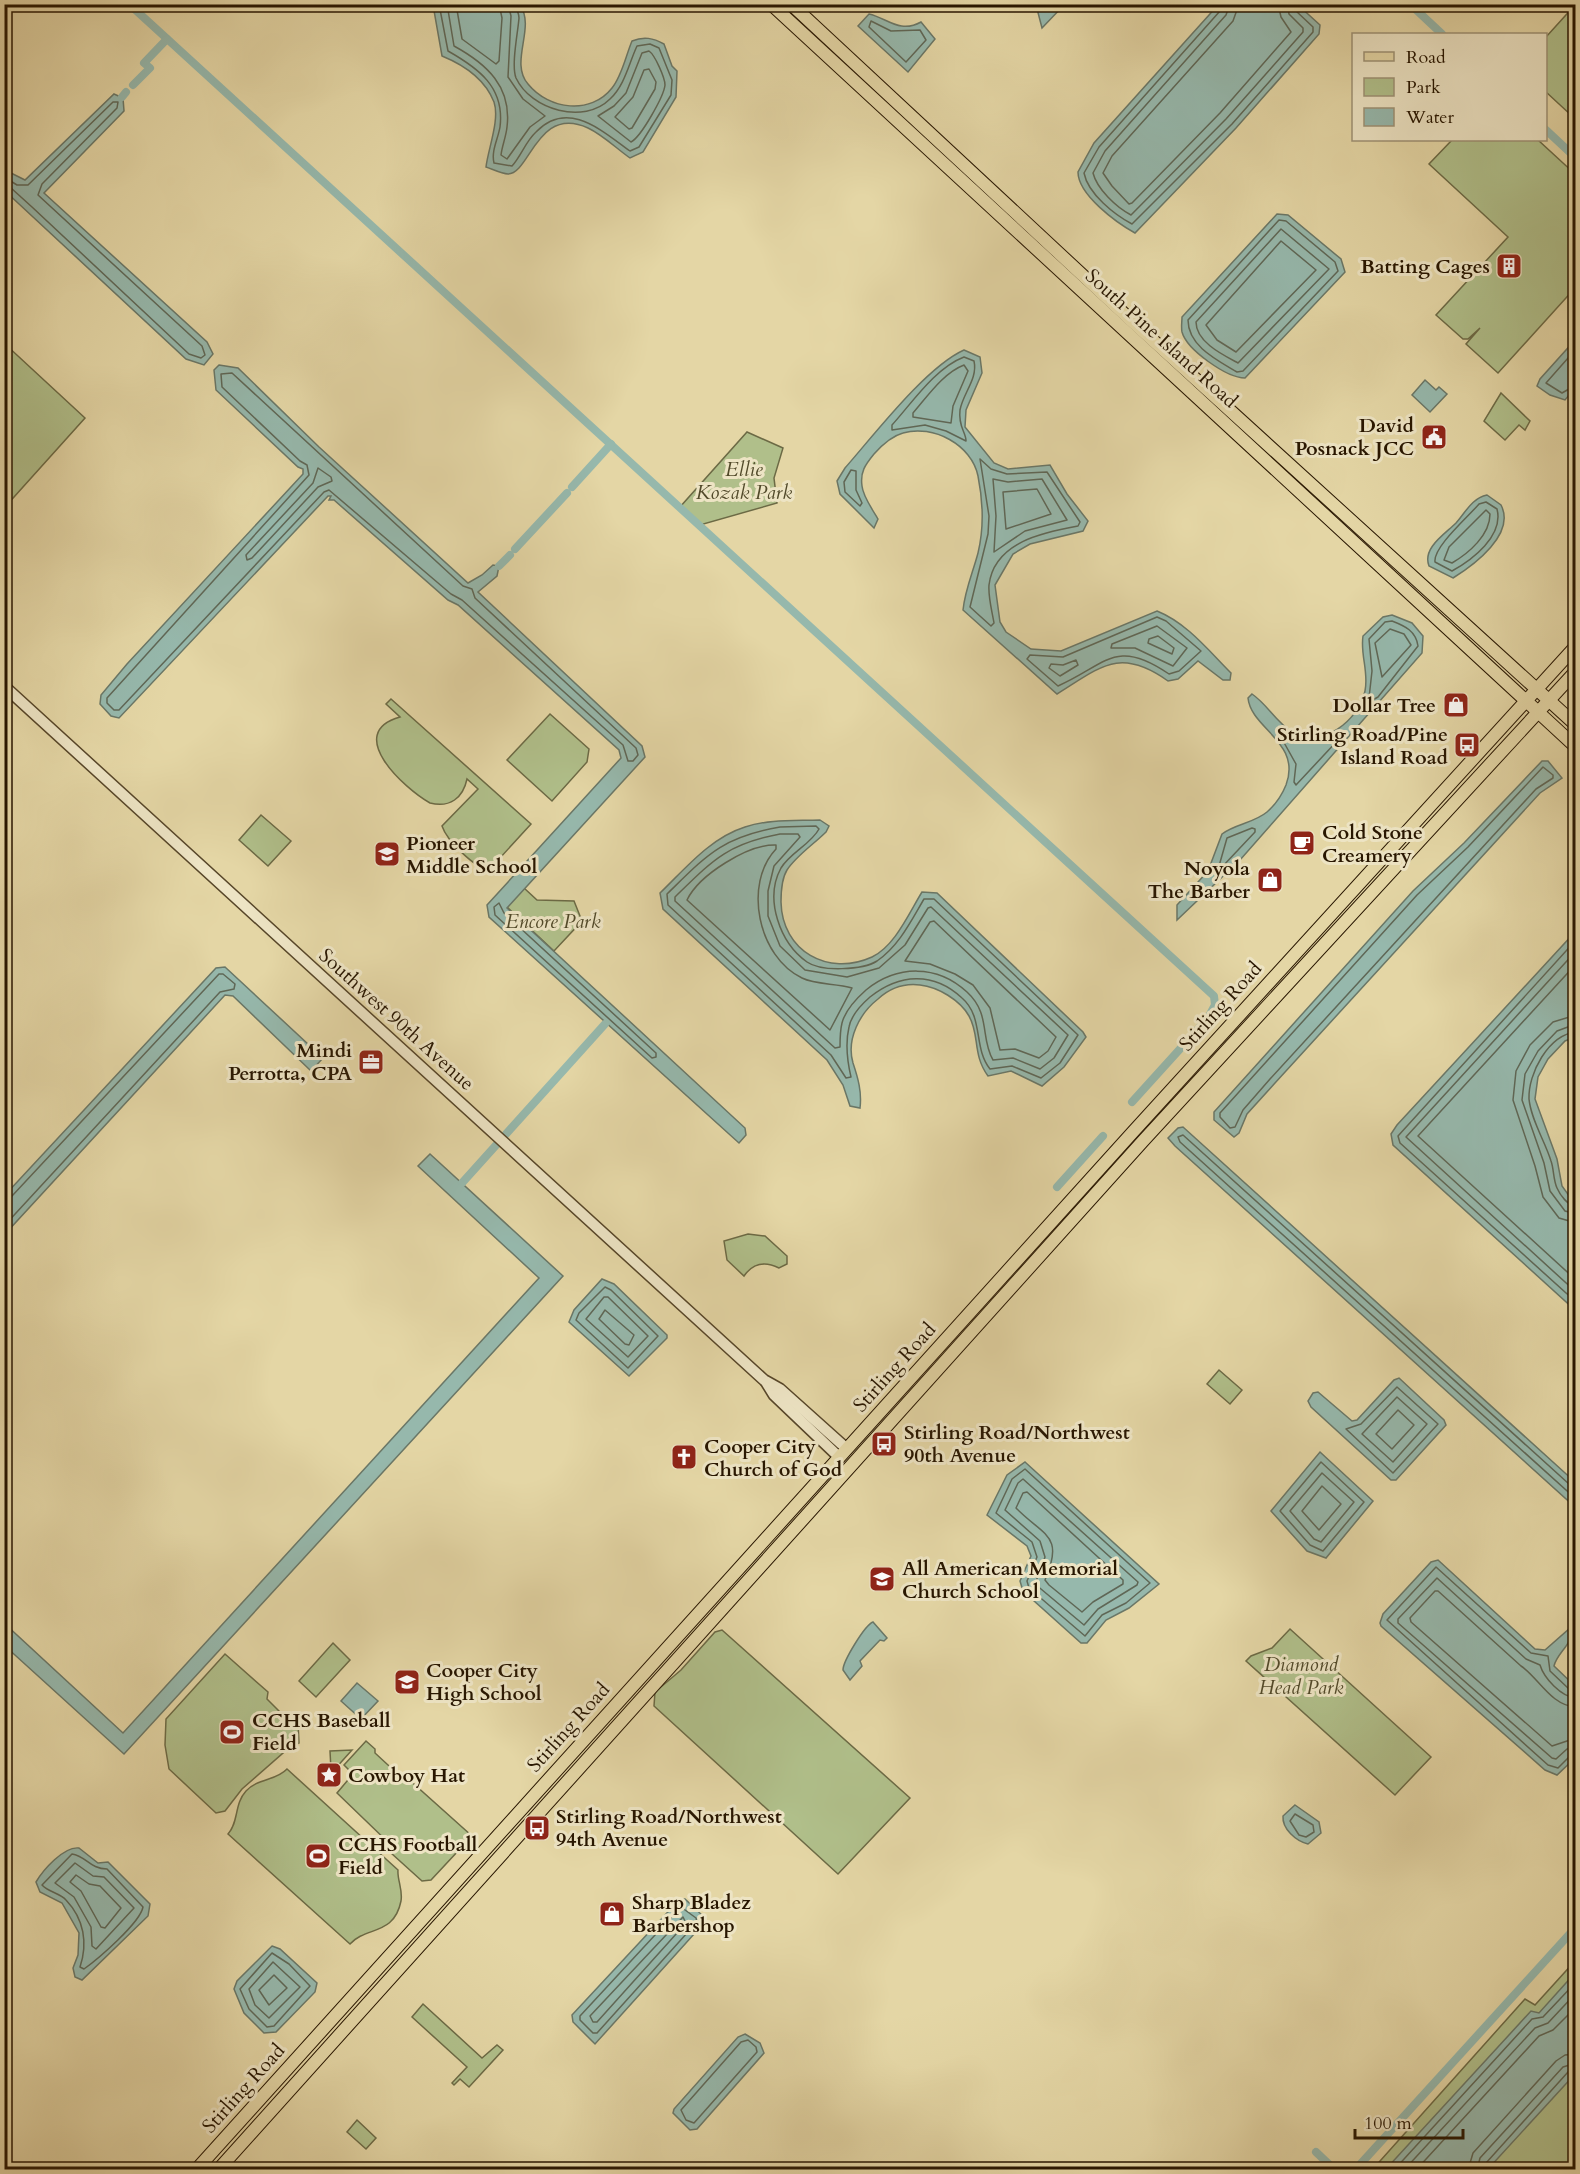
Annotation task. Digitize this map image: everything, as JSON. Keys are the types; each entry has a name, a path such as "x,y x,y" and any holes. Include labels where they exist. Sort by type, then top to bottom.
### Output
{"main road":[{"name":"South Pine Island Road","path":"771,4 1575,747"},
{"name":"South Pine Island Road","path":"791,4 1118,308 1575,725"},
{"name":"Stirling Road","path":"196,2169 1575,646"},
{"name":"Stirling Road","path":"218,2169 372,1995 1065,1228 1575,671"},
{"path":"1341,902 1353,912"},
{"path":"1053,1222 1065,1228"},
{"path":"489,1844 500,1854"},
{"path":"362,1986 372,1995"}],"street":[{"name":"Southwest 90th Avenue","path":"4,686 764,1380 780,1389 843,1453"}],"green space":[{"path":"1575,5 1576,112 1572,116 1547,93 1547,36"},
{"path":"1451,141 1539,141 1575,174 1575,288 1498,373 1466,344 1480,328 1468,339 1463,339 1436,315 1508,237 1429,164"},
{"path":"5,344 85,418 5,507"},
{"path":"1501,393 1530,421 1525,430 1519,425 1505,440 1484,421"},
{"name":"Ellie Kozak Park","path":"747,432 783,448 774,478 777,503 700,525 680,507"},
{"path":"391,699 531,824 489,870 476,864 462,853 449,839 442,826 478,789 467,779 459,796 454,800 444,804 430,803 407,786 384,761 378,748 377,735 384,725 400,717 386,704"},
{"path":"550,714 589,749 587,762 552,801 507,760"},
{"path":"261,815 291,841 268,866 239,840"},
{"name":"Encore Park","path":"524,888 537,900 574,901 582,921 554,951 507,907"},
{"path":"748,1234 765,1236 787,1256 787,1264 779,1268 769,1264 755,1266 744,1276 727,1260 724,1241"},
{"path":"1219,1370 1242,1390 1230,1404 1207,1384"},
{"name":"Diamond Head Park","path":"1290,1629 1431,1757 1395,1795 1246,1661 1251,1656 1272,1648"},
{"path":"722,1630 910,1798 838,1874 654,1706 655,1692 681,1670 715,1632"},
{"path":"333,1643 350,1660 316,1697 299,1681"},
{"name":"CCHS Baseball Field","path":"225,1654 268,1692 267,1699 288,1720 298,1722 299,1743 290,1747 242,1789 225,1811 216,1813 169,1769 165,1745 166,1719"},
{"path":"366,1741 375,1749 375,1753 401,1777 405,1776 472,1836 431,1880 422,1881 391,1853 392,1846 337,1793 353,1774 344,1765"},
{"path":"352,1750 334,1770 331,1770 330,1751"},
{"path":"287,1769 398,1870 401,1901 392,1920 379,1929 356,1938 350,1944 228,1834 246,1791 256,1784 278,1776"},
{"path":"1575,1961 1575,2169 1372,2170 1525,1999 1535,2005"},
{"path":"423,2004 482,2058 497,2045 503,2050 469,2087 460,2079 454,2085 452,2083 467,2067 412,2017"},
{"path":"357,2120 376,2138 366,2149 347,2132"}],"water":[{"path":"1036,4 1064,5 1042,28"},
{"path":"433,5 520,5 525,24 521,55 523,75 537,93 558,104 582,105 603,97 618,78 632,41 644,38 664,44 672,66 677,71 676,97 643,152 630,158 594,131 571,123 557,125 546,132 516,171 508,174 486,167 495,126 494,102 485,86 473,74 442,56"},
{"path":"1218,5 1298,5 1320,25 1319,34 1236,128 1135,233 1091,199 1084,190 1078,172 1094,143"},
{"path":"869,14 900,26 921,22 935,39 908,72 858,26"},
{"path":"114,94 123,98 124,111 44,193 207,342 213,354 204,365 186,359 5,191 5,170 25,180"},
{"path":"1277,214 1288,215 1341,259 1345,272 1245,378 1237,377 1218,368 1191,347 1182,332 1182,317"},
{"path":"1575,340 1575,388 1565,400 1550,395 1537,386 1540,379"},
{"path":"964,350 980,357 982,373 966,410 965,427 994,463 1008,469 1050,465 1067,494 1088,521 1083,531 1030,544 1013,554 995,585 1000,622 1006,632 1031,649 1061,651 1157,611 1168,616 1197,638 1231,673 1230,680 1223,680 1198,661 1178,679 1168,681 1137,665 1111,664 1087,675 1057,694 963,610 965,595 980,544 982,505 974,465 960,446 950,439 927,432 903,433 887,441 874,454 864,469 862,481 864,495 878,519 874,528 840,494 837,481 845,468 885,421 933,371"},
{"path":"219,365 238,368 319,447 468,583 493,565 499,566 497,576 478,592 642,746 645,757 507,908 745,1128 746,1135 739,1143 489,917 487,905 621,758 619,750 458,605 448,600 334,500 329,500 331,496 328,496 119,718 111,716 100,704 101,695 127,664 303,474 303,469 298,467 216,390 214,370"},
{"path":"1425,380 1436,390 1439,387 1447,394 1430,412 1412,395"},
{"path":"1487,495 1501,505 1504,516 1503,527 1490,548 1453,578 1429,566 1429,553 1436,542 1473,503"},
{"path":"1392,615 1412,623 1423,636 1422,653 1240,860 1177,920 1177,905 1208,871 1222,834 1267,812 1278,800 1286,785 1289,770 1287,758 1282,747 1257,719 1248,698 1252,694 1286,728 1304,737 1327,735 1338,729 1355,712 1365,691 1363,636 1383,617"},
{"path":"1542,761 1548,761 1562,778 1540,793 1275,1083 1247,1114 1239,1133 1234,1137 1214,1120 1214,1112 1413,891 1464,843"},
{"path":"820,820 829,826 826,832 791,865 785,873 782,886 783,919 789,934 799,946 810,955 839,964 872,957 888,945 907,919 922,892 937,893 1083,1032 1086,1037 1064,1067 1042,1086 1011,1071 988,1076 980,1060 972,1023 965,1010 948,995 934,988 920,985 903,986 887,992 871,1005 856,1027 851,1054 859,1085 860,1108 850,1106 843,1085 827,1060 663,909 660,893 709,846 732,832 763,823"},
{"path":"1575,932 1575,1037 1565,1041 1548,1059 1538,1077 1535,1099 1557,1159 1562,1186 1575,1204 1575,1310 1393,1145 1391,1134"},
{"path":"225,967 323,1058 311,1071 233,996 225,995 5,1234 5,1195 216,968"},
{"path":"1183,1127 1575,1482 1575,1507 1175,1146 1168,1138 1178,1128"},
{"path":"430,1154 563,1276 124,1754 5,1646 5,1624 123,1733 539,1278 418,1166"},
{"path":"602,1279 614,1284 667,1335 667,1338 629,1376 569,1322 574,1310"},
{"path":"1399,1378 1444,1420 1446,1425 1396,1480 1391,1480 1311,1407 1308,1401 1313,1393 1318,1392 1352,1421 1357,1420 1394,1380"},
{"path":"1320,1452 1373,1501 1326,1558 1307,1551 1271,1511"},
{"path":"1025,1462 1159,1584 1129,1608 1106,1620 1087,1643 1081,1643 1023,1591 1020,1581 1031,1556 1027,1546 987,1515 1007,1475"},
{"path":"1438,1560 1535,1649 1545,1650 1569,1629 1571,1632 1569,1641 1554,1666 1575,1686 1575,1758 1557,1775 1545,1770 1381,1626 1383,1614 1431,1562"},
{"path":"873,1622 887,1638 884,1641 880,1640 860,1661 862,1666 850,1680 843,1670 844,1665 860,1636"},
{"path":"357,1683 378,1701 361,1719 341,1701"},
{"path":"1295,1805 1319,1822 1321,1833 1308,1844 1287,1830 1283,1821 1283,1816"},
{"path":"73,1848 79,1848 98,1863 108,1862 150,1904 148,1916 82,1980 75,1977 73,1968 78,1955 79,1933 62,1903 40,1892 36,1882 49,1865 61,1855"},
{"path":"680,1899 685,1899 704,1917 704,1923 595,2044 573,2022 572,2015"},
{"path":"272,1946 280,1949 317,1983 315,1992 276,2032 264,2033 244,2013 234,1989 237,1981"},
{"path":"1575,1973 1575,2074 1488,2169 1386,2169 1531,2011 1539,2013"},
{"path":"745,2034 760,2043 764,2053 697,2129 690,2130 673,2113 674,2109 738,2037"}],"waterway":[{"path":"129,4 1214,996 1215,1005 1208,1018 1132,1102"},
{"path":"1410,4 1441,33"},
{"path":"133,85 150,68 144,63 167,39"},
{"path":"122,97 126,92"},
{"path":"1547,131 1576,158"},
{"path":"572,487 611,444"},
{"path":"515,549 567,493"},
{"path":"499,566 510,555"},
{"path":"506,1134 605,1024"},
{"path":"1057,1187 1103,1136"},
{"path":"462,1183 498,1143"},
{"path":"1355,2170 1576,1927"},
{"path":"1316,2152 1335,2170"}],"place":[{"name":"Batting Cages","path":"1509,266"},
{"name":"David Posnack JCC","path":"1434,437"},
{"name":"Dollar Tree","path":"1456,705"},
{"name":"Stirling Road/Pine Island Road","path":"1467,745"},
{"name":"Cold Stone Creamery","path":"1302,843"},
{"name":"Pioneer Middle School","path":"387,854"},
{"name":"Noyola The Barber","path":"1270,880"},
{"name":"Mindi Perrotta, CPA","path":"371,1062"},
{"name":"Stirling Road/Northwest 90th Avenue","path":"884,1444"},
{"name":"Cooper City Church of God","path":"684,1457"},
{"name":"All American Memorial Church School","path":"882,1579"},
{"name":"Cooper City High School","path":"407,1682"},
{"name":"CCHS Baseball Field","path":"232,1732"},
{"name":"Cowboy Hat","path":"329,1775"},
{"name":"Stirling Road/Northwest 94th Avenue","path":"537,1828"},
{"name":"CCHS Football Field","path":"318,1856"},
{"name":"Sharp Bladez Barbershop","path":"612,1914"}]}
